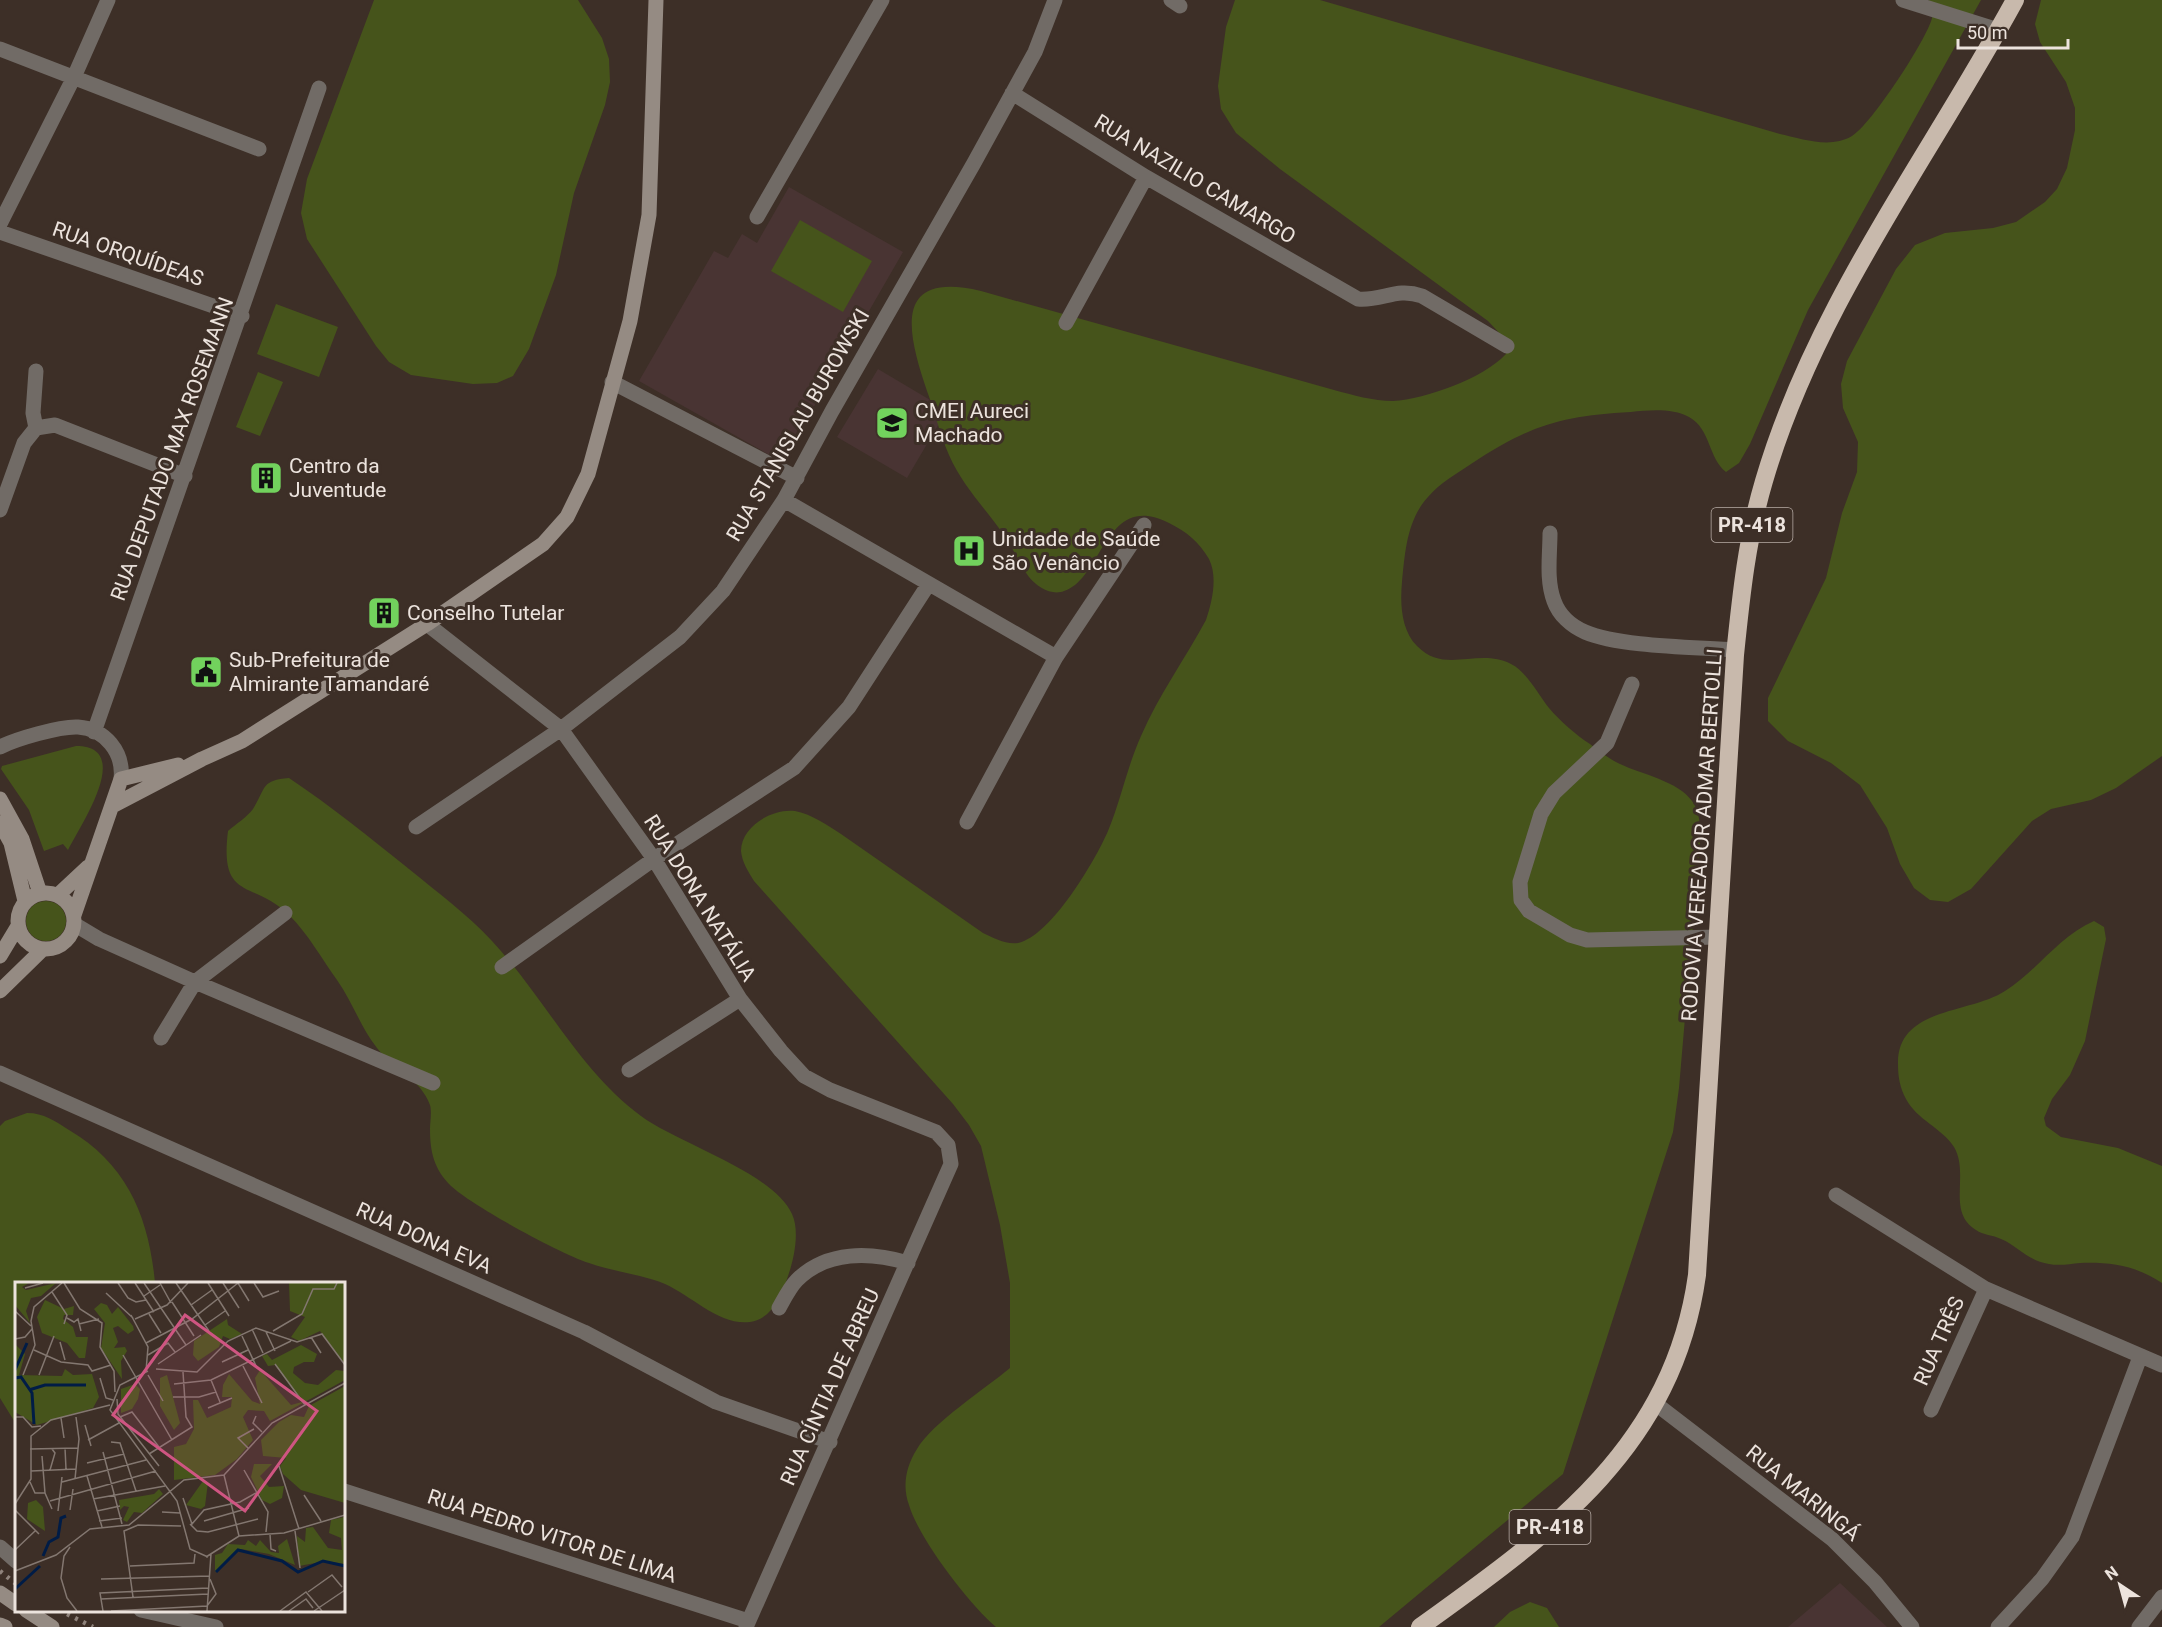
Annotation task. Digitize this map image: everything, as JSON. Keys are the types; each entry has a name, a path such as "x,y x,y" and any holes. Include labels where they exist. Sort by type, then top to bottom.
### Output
{"highway":[{"name":"RODOVIA VEREADOR ADMAR BERTOLLI","path":"1420,1627 1491,1576 1578,1504 1615,1465 1656,1404 1692,1310 1697,1275 1735,650 1743,579 1753,521 1765,479 1798,386 1838,302 2015,0"}],"main road":[{"path":"114,805 242,741 427,624 543,544 567,518 588,474 630,321 649,215 656,0"},
{"path":"0,991 42,949 60,945 72,932 88,867 114,805 121,779 202,759"},
{"path":"0,799 22,839 40,893"},
{"path":"0,823 11,843 25,902"},
{"path":"58,895 88,867"},
{"path":"42,949 27,942 18,926 18,917 25,902 40,893 58,895 71,907 74,919"},
{"path":"0,956 18,926"},
{"path":"0,1593 15,1603"},
{"path":"28,1612 52,1627"},
{"path":"0,1625 5,1627"}],"street":[{"path":"0,224 74,76 108,0"},
{"path":"757,218 882,0"},
{"name":"RUA STANISLAU BUROWSKI","path":"416,827 561,729 680,637 723,591 797,478 832,411 1035,52 1055,0"},
{"path":"1903,0 1998,30"},
{"path":"0,49 259,149"},
{"name":"RUA DEPUTADO MAX ROSEMANN","path":"94,732 242,316 319,88"},
{"name":"RUA NAZILIO CAMARGO","path":"1012,93 1146,177 1358,299 1369,300 1399,291 1410,292 1422,296 1507,346"},
{"path":"1066,323 1146,177"},
{"name":"RUA ORQUÍDEAS","path":"0,232 242,316"},
{"path":"36,370 33,413 36,428"},
{"path":"612,382 797,478"},
{"path":"0,510 24,443 36,428 55,425 185,476"},
{"path":"784,500 1056,657"},
{"path":"967,822 1056,657 1144,525"},
{"path":"1550,532 1550,583 1554,602 1565,620 1586,633 1629,642 1735,650"},
{"path":"502,967 654,859 794,768 849,707 928,585"},
{"name":"RUA DONA NATÁLIA","path":"427,624 561,729 654,859 740,999 781,1052 804,1076 830,1090 936,1132 948,1145 951,1164"},
{"path":"1632,684 1607,743 1554,793 1541,814 1520,882 1521,900 1529,911 1570,935 1587,940 1718,937"},
{"path":"0,747 78,727 106,738 115,748 120,760 121,779"},
{"path":"161,1038 195,982 285,913"},
{"path":"74,919 99,939 433,1083"},
{"path":"628,1070 740,999"},
{"name":"RUA DONA EVA","path":"0,1074 584,1332 716,1402 830,1442"},
{"name":"RUA CÍNTIA DE ABREU","path":"747,1624 830,1442 951,1164"},
{"path":"1836,1195 1986,1289 2162,1365"},
{"path":"779,1308 795,1281 822,1263 863,1254 879,1254 908,1263"},
{"name":"RUA TRÊS","path":"1930,1410 1986,1289"},
{"path":"1998,1627 2042,1579 2072,1537 2140,1356"},
{"name":"RUA MARINGÁ","path":"1656,1404 1832,1539 1875,1582 1912,1627"},
{"name":"RUA PEDRO VITOR DE LIMA","path":"345,1491 747,1624"},
{"path":"0,1547 15,1560"},
{"path":"2139,1627 2162,1598"},
{"path":"146,1612 216,1627"}],"shaded area":[{"path":"789,187 903,252 782,462 639,381 714,251 728,258 742,234 757,243"},
{"name":"CMEI Aureci Machado","path":"878,369 947,410 907,478 837,437"},
{"path":"1840,1583 1887,1627 1788,1627"}],"green space":[{"path":"374,0 578,0 602,38 609,59 610,82 605,105 574,193 556,275 529,349 513,376 497,383 473,384 411,375 389,362 376,346 307,239 301,213 307,179"},
{"path":"1235,0 1320,0 1780,134 1807,140 1835,142 1852,136 1861,129 1910,62 1932,18 1929,0 1981,0 1808,310 1750,444 1739,463 1726,472 1716,459 1702,429 1683,414 1661,410 1585,416 1529,431 1454,475 1433,492 1421,506 1411,526 1404,559 1401,599 1405,624 1417,646 1439,659 1486,658 1511,664 1522,672 1558,718 1604,755 1629,768 1669,783 1686,794 1696,808 1701,831 1679,1088 1673,1132 1563,1474 1379,1627 996,1627 972,1603 934,1552 915,1519 906,1491 906,1476 910,1462 924,1439 946,1417 1010,1368 1010,1283 1000,1225 981,1146 953,1104 754,881 744,863 741,851 742,842 746,834 760,820 777,812 801,812 841,834 983,933 1009,943 1018,943 1031,937 1058,912 1093,860 1108,831 1136,748 1148,721 1206,620 1214,581 1209,559 1201,547 1187,534 1169,523 1148,516 1131,518 1118,527 1088,571 1077,583 1064,591 1045,590 1029,577 1006,538 961,478 943,440 914,348 912,328 913,311 920,298 932,289 952,287 981,291 1334,390 1378,400 1406,399 1454,386 1484,371 1506,354 1504,338 1488,321 1280,169 1236,133 1221,109 1218,86 1226,27"},
{"path":"2041,0 2162,0 2162,756 2116,788 2091,800 2051,809 2032,821 1971,889 1948,902 1930,900 1914,888 1900,864 1887,828 1860,785 1831,763 1788,741 1768,721 1768,698 1826,578 1842,513 1857,472 1858,442 1843,408 1841,384 1847,361 1896,269 1915,245 1945,233 1993,228 2016,222 2045,202 2057,189 2067,168 2075,130 2075,108 2066,82 2040,42 2035,24"},
{"path":"800,220 872,261 843,312 771,271"},
{"path":"276,304 338,327 319,377 257,354"},
{"path":"258,372 283,382 260,436 236,427"},
{"path":"76,746 93,749 101,759 103,773 99,789 68,850 63,844 44,851 29,810 1,769 2,766"},
{"path":"289,778 365,834 482,931 511,963 580,1055 619,1098 658,1127 746,1172 782,1199 792,1214 796,1228 795,1245 786,1283 770,1311 758,1320 739,1322 717,1315 665,1284 575,1258 517,1229 462,1195 445,1180 432,1153 431,1108 426,1096 377,1048 342,988 297,923 277,905 242,887 234,880 229,869 228,831 251,812 265,786 273,781"},
{"path":"46,901 60,907 66,921 60,935 46,941 32,935 26,921 32,907"},
{"path":"2094,921 2104,927 2106,939 2085,1041 2070,1075 2052,1099 2044,1118 2046,1126 2061,1137 2118,1148 2162,1166 2162,1283 2133,1269 2113,1264 2057,1265 2042,1262 2029,1257 2007,1242 1976,1230 1967,1222 1962,1213 1960,1169 1954,1147 1943,1134 1916,1113 1904,1095 1898,1073 1901,1045 1909,1032 1922,1022 1938,1015 2005,991 2069,936"},
{"path":"27,1113 44,1116 69,1130 106,1159 132,1194 147,1236 155,1282 15,1282 15,1422 0,1398 0,1126 5,1121"},
{"path":"1530,1602 1547,1608 1559,1627 1494,1627 1510,1612"}],"railway":[{"path":"0,1571 15,1583"},
{"path":"63,1612 93,1627"}],"place":[{"name":"CMEI Aureci Machado","path":"892,423"},
{"name":"Centro da Juventude","path":"266,478"},
{"name":"Unidade de Saúde São Venâncio","path":"969,551"},
{"name":"Conselho Tutelar","path":"384,613"},
{"name":"Sub-Prefeitura de Almirante Tamandaré","path":"206,672"}]}
